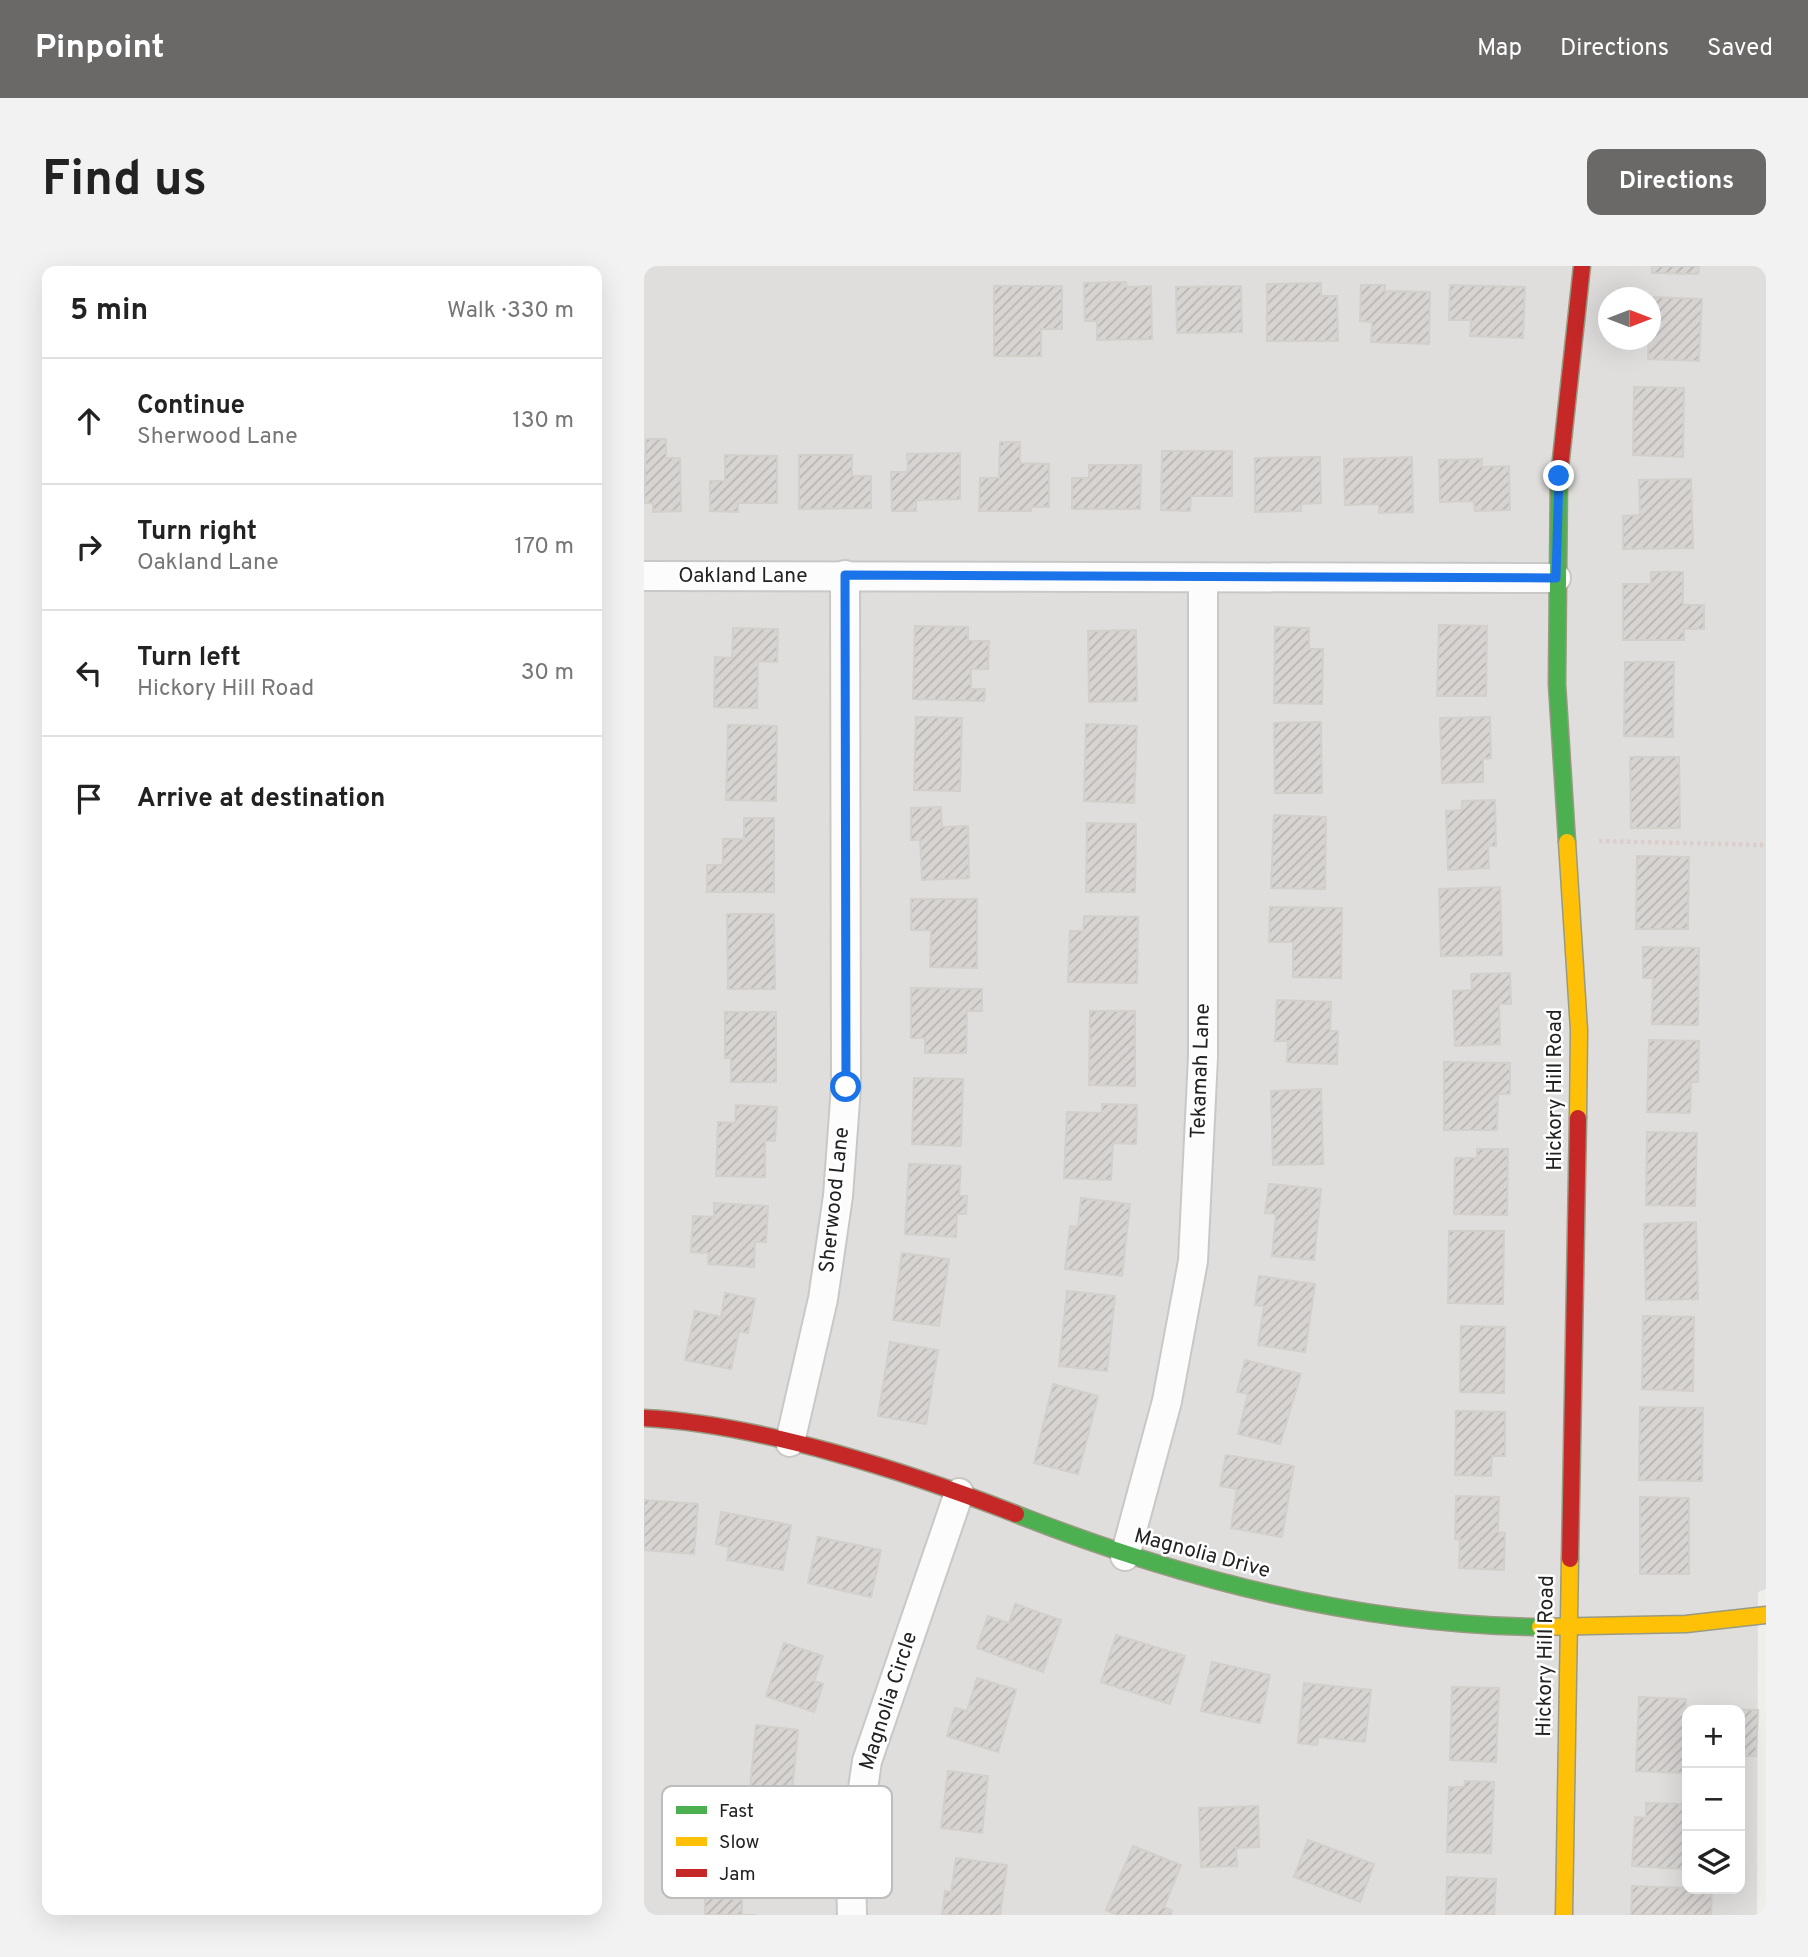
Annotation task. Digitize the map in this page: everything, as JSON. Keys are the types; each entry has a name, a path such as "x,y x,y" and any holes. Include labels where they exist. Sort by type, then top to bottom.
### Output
{"street":[{"name":"Hickory Hill Road","path":"1564,1915 1579,1030 1557,684 1556,578 1559,476 1582,266"},
{"name":"Sherwood Lane","path":"790,1443 823,1299 838,1196 846,1087 845,575"},
{"name":"Oakland Lane","path":"644,576 1556,578"},
{"name":"Tekamah Lane","path":"1125,1556 1167,1401 1193,1261 1203,1058 1203,578"},
{"name":"Magnolia Drive","path":"644,1418 673,1419 790,1443 959,1493 1125,1556 1251,1592 1403,1619 1568,1627 1689,1626 1766,1615"},
{"name":"Magnolia Circle","path":"863,1786 867,1761 959,1493"}],"path":[{"path":"1587,841 1766,845"}],"shaded area":[{"path":"644,266 1766,266 1766,1589 1758,1592 1757,1915 644,1915"}],"building":[{"path":"1652,266 1699,266 1698,274 1652,273"},
{"path":"1126,282 1127,287 1151,286 1152,339 1097,340 1097,321 1085,321 1084,283"},
{"path":"1321,283 1321,296 1337,296 1338,341 1267,341 1267,284"},
{"path":"1361,285 1385,285 1385,291 1430,292 1429,344 1371,342 1372,322 1360,321"},
{"path":"1450,285 1525,287 1523,338 1470,336 1471,320 1449,320"},
{"path":"994,286 1062,286 1062,329 1041,329 1041,356 994,356"},
{"path":"1241,286 1242,332 1177,333 1176,287"},
{"path":"1661,297 1702,299 1699,361 1648,359 1648,350 1661,350"},
{"path":"1634,387 1684,388 1683,457 1633,455"},
{"path":"646,439 666,439 666,458 680,458 681,511 653,512 653,503 644,503"},
{"path":"1000,442 1020,442 1020,463 1049,464 1049,507 1031,507 1031,511 979,511 980,478 999,478"},
{"path":"1162,451 1232,451 1232,496 1191,496 1190,511 1161,510"},
{"path":"960,453 960,499 916,500 916,511 892,511 891,472 908,472 907,454"},
{"path":"725,455 777,456 777,503 738,503 738,512 710,511 710,481 725,481"},
{"path":"799,455 852,455 852,476 871,476 871,508 799,509"},
{"path":"1320,457 1321,503 1301,504 1301,511 1255,512 1255,458"},
{"path":"1412,457 1413,512 1379,513 1379,504 1345,505 1344,459"},
{"path":"1482,459 1482,467 1509,466 1510,510 1475,511 1474,501 1440,502 1439,460"},
{"path":"1089,465 1141,465 1140,509 1072,509 1072,478 1089,478"},
{"path":"1691,479 1693,548 1623,549 1623,516 1640,515 1639,480"},
{"path":"1651,572 1683,572 1683,605 1704,605 1704,629 1684,629 1684,640 1623,640 1623,584 1651,584"},
{"path":"1439,625 1487,626 1486,696 1437,696"},
{"path":"915,626 968,627 968,641 989,641 988,669 971,669 971,689 985,689 984,701 913,699"},
{"path":"1275,627 1309,628 1309,649 1323,649 1322,704 1274,703"},
{"path":"733,628 778,629 777,662 758,661 757,708 714,707 715,657 732,658"},
{"path":"1136,630 1137,701 1089,702 1088,631"},
{"path":"1625,662 1674,662 1673,737 1624,736"},
{"path":"916,717 962,718 960,791 914,790"},
{"path":"1490,717 1491,758 1483,759 1483,782 1442,783 1440,718"},
{"path":"1321,722 1322,793 1275,793 1274,723"},
{"path":"1086,724 1137,726 1134,803 1084,801"},
{"path":"728,725 777,726 776,801 726,800"},
{"path":"1630,757 1679,757 1680,828 1631,828"},
{"path":"1495,800 1496,846 1488,846 1489,868 1448,870 1446,811 1462,810 1462,801"},
{"path":"941,807 942,827 968,826 969,878 922,880 920,840 911,840 911,808"},
{"path":"1274,815 1326,817 1325,889 1271,888"},
{"path":"744,818 774,818 774,892 707,892 707,865 723,865 723,839 744,839"},
{"path":"1087,823 1136,824 1135,892 1086,892"},
{"path":"1637,856 1689,857 1688,929 1636,929"},
{"path":"1500,887 1502,955 1441,956 1439,889"},
{"path":"911,899 977,899 977,968 930,967 931,930 911,930"},
{"path":"1270,907 1342,908 1341,978 1293,977 1293,942 1269,942"},
{"path":"727,914 774,914 775,989 728,989"},
{"path":"1084,916 1138,917 1137,983 1068,982 1070,931 1083,931"},
{"path":"1643,947 1699,948 1698,1025 1652,1024 1653,978 1643,978"},
{"path":"1510,973 1511,1004 1499,1004 1500,1044 1455,1046 1453,991 1472,990 1471,974"},
{"path":"911,988 982,989 982,1011 967,1011 966,1053 925,1053 925,1038 911,1038"},
{"path":"1277,1000 1331,1002 1330,1031 1338,1031 1337,1064 1287,1062 1288,1041 1275,1041"},
{"path":"1090,1011 1135,1011 1135,1086 1089,1085"},
{"path":"725,1012 776,1012 776,1082 731,1082 731,1058 725,1058"},
{"path":"1649,1040 1699,1041 1698,1082 1691,1082 1690,1113 1647,1112"},
{"path":"1444,1062 1510,1063 1510,1094 1498,1094 1497,1130 1444,1130"},
{"path":"914,1078 963,1079 961,1146 912,1144"},
{"path":"1321,1089 1323,1164 1273,1165 1271,1091"},
{"path":"1102,1104 1137,1105 1136,1144 1113,1143 1111,1180 1064,1178 1067,1112 1102,1113"},
{"path":"736,1105 777,1107 775,1141 765,1141 765,1177 716,1176 718,1122 735,1123"},
{"path":"1647,1132 1697,1133 1695,1206 1646,1205"},
{"path":"1477,1149 1508,1149 1507,1215 1454,1214 1455,1158 1477,1158"},
{"path":"909,1164 961,1166 959,1196 967,1196 966,1214 957,1214 956,1237 905,1234"},
{"path":"1269,1184 1321,1189 1314,1260 1272,1256 1276,1214 1265,1213"},
{"path":"1081,1198 1130,1204 1122,1276 1065,1269 1070,1226 1078,1227"},
{"path":"714,1203 768,1206 766,1242 755,1242 754,1267 708,1264 709,1253 691,1252 693,1216 714,1217"},
{"path":"1696,1222 1698,1299 1646,1300 1644,1224"},
{"path":"1449,1231 1504,1231 1503,1304 1448,1303"},
{"path":"902,1253 949,1259 939,1326 893,1320"},
{"path":"1259,1276 1315,1284 1305,1352 1258,1345 1264,1306 1255,1305"},
{"path":"1067,1291 1115,1296 1107,1371 1059,1366"},
{"path":"725,1293 755,1299 748,1333 739,1331 731,1369 685,1360 695,1311 721,1317"},
{"path":"1643,1316 1694,1317 1693,1391 1642,1389"},
{"path":"1461,1326 1505,1327 1504,1393 1460,1392"},
{"path":"890,1342 938,1350 926,1424 878,1416"},
{"path":"1245,1360 1301,1374 1280,1444 1238,1434 1248,1394 1237,1392"},
{"path":"1053,1384 1098,1396 1078,1474 1034,1463"},
{"path":"1640,1407 1703,1408 1702,1481 1639,1480"},
{"path":"1456,1411 1505,1412 1505,1456 1492,1456 1491,1476 1455,1475"},
{"path":"1226,1455 1294,1466 1282,1537 1231,1528 1237,1489 1220,1486"},
{"path":"1456,1496 1499,1497 1498,1532 1505,1533 1504,1570 1459,1568 1460,1539 1455,1539"},
{"path":"1640,1497 1689,1498 1689,1574 1640,1574"},
{"path":"644,1500 698,1504 694,1554 644,1550"},
{"path":"721,1512 791,1525 783,1570 727,1560 729,1547 716,1544"},
{"path":"818,1537 881,1550 871,1597 808,1583"},
{"path":"1015,1604 1061,1620 1043,1672 977,1648 988,1616 1009,1623"},
{"path":"1116,1635 1185,1656 1170,1704 1101,1682"},
{"path":"784,1643 823,1656 814,1681 823,1684 814,1712 766,1696"},
{"path":"1212,1662 1270,1675 1260,1723 1201,1711"},
{"path":"977,1678 1016,1690 998,1752 947,1736 955,1708 967,1711"},
{"path":"1304,1683 1371,1690 1365,1742 1318,1737 1317,1745 1298,1743"},
{"path":"1452,1687 1499,1688 1496,1762 1450,1760"},
{"path":"1639,1697 1686,1699 1686,1705 1682,1705 1682,1773 1636,1771"},
{"path":"1745,1710 1758,1710 1756,1756 1745,1756"},
{"path":"756,1725 798,1730 793,1786 750,1786"},
{"path":"948,1771 988,1776 982,1833 941,1828"},
{"path":"1465,1781 1494,1782 1491,1853 1447,1852 1449,1787 1464,1787"},
{"path":"1646,1803 1682,1804 1682,1869 1632,1866 1635,1817 1646,1818"},
{"path":"1258,1806 1259,1847 1236,1848 1237,1866 1201,1867 1199,1808"},
{"path":"1308,1840 1374,1864 1360,1902 1294,1877"},
{"path":"1133,1846 1181,1865 1164,1907 1172,1911 1170,1915 1117,1915 1106,1910"},
{"path":"956,1858 1007,1865 1000,1915 942,1915 945,1891 951,1892"},
{"path":"1447,1877 1496,1879 1494,1915 1446,1915"},
{"path":"1632,1886 1682,1888 1682,1894 1712,1894 1711,1915 1631,1915"},
{"path":"705,1898 742,1899 742,1915 705,1915"}],"traffic: fast":[{"path":"1559,477 1557,684 1567,842"},
{"path":"1016,1514 1143,1559 1273,1594 1405,1618 1540,1627"}],"traffic: slow":[{"path":"1567,842 1579,1030 1578,1118"},
{"path":"1564,1915 1570,1559"},
{"path":"1540,1627 1686,1624 1766,1615"}],"traffic: jam":[{"path":"1559,477 1582,266"},
{"path":"1570,1559 1578,1118"},
{"path":"644,1418 736,1430 833,1452 929,1482 1016,1514"}],"route":[{"path":"846,1087 845,575 1556,578 1559,476"}]}
